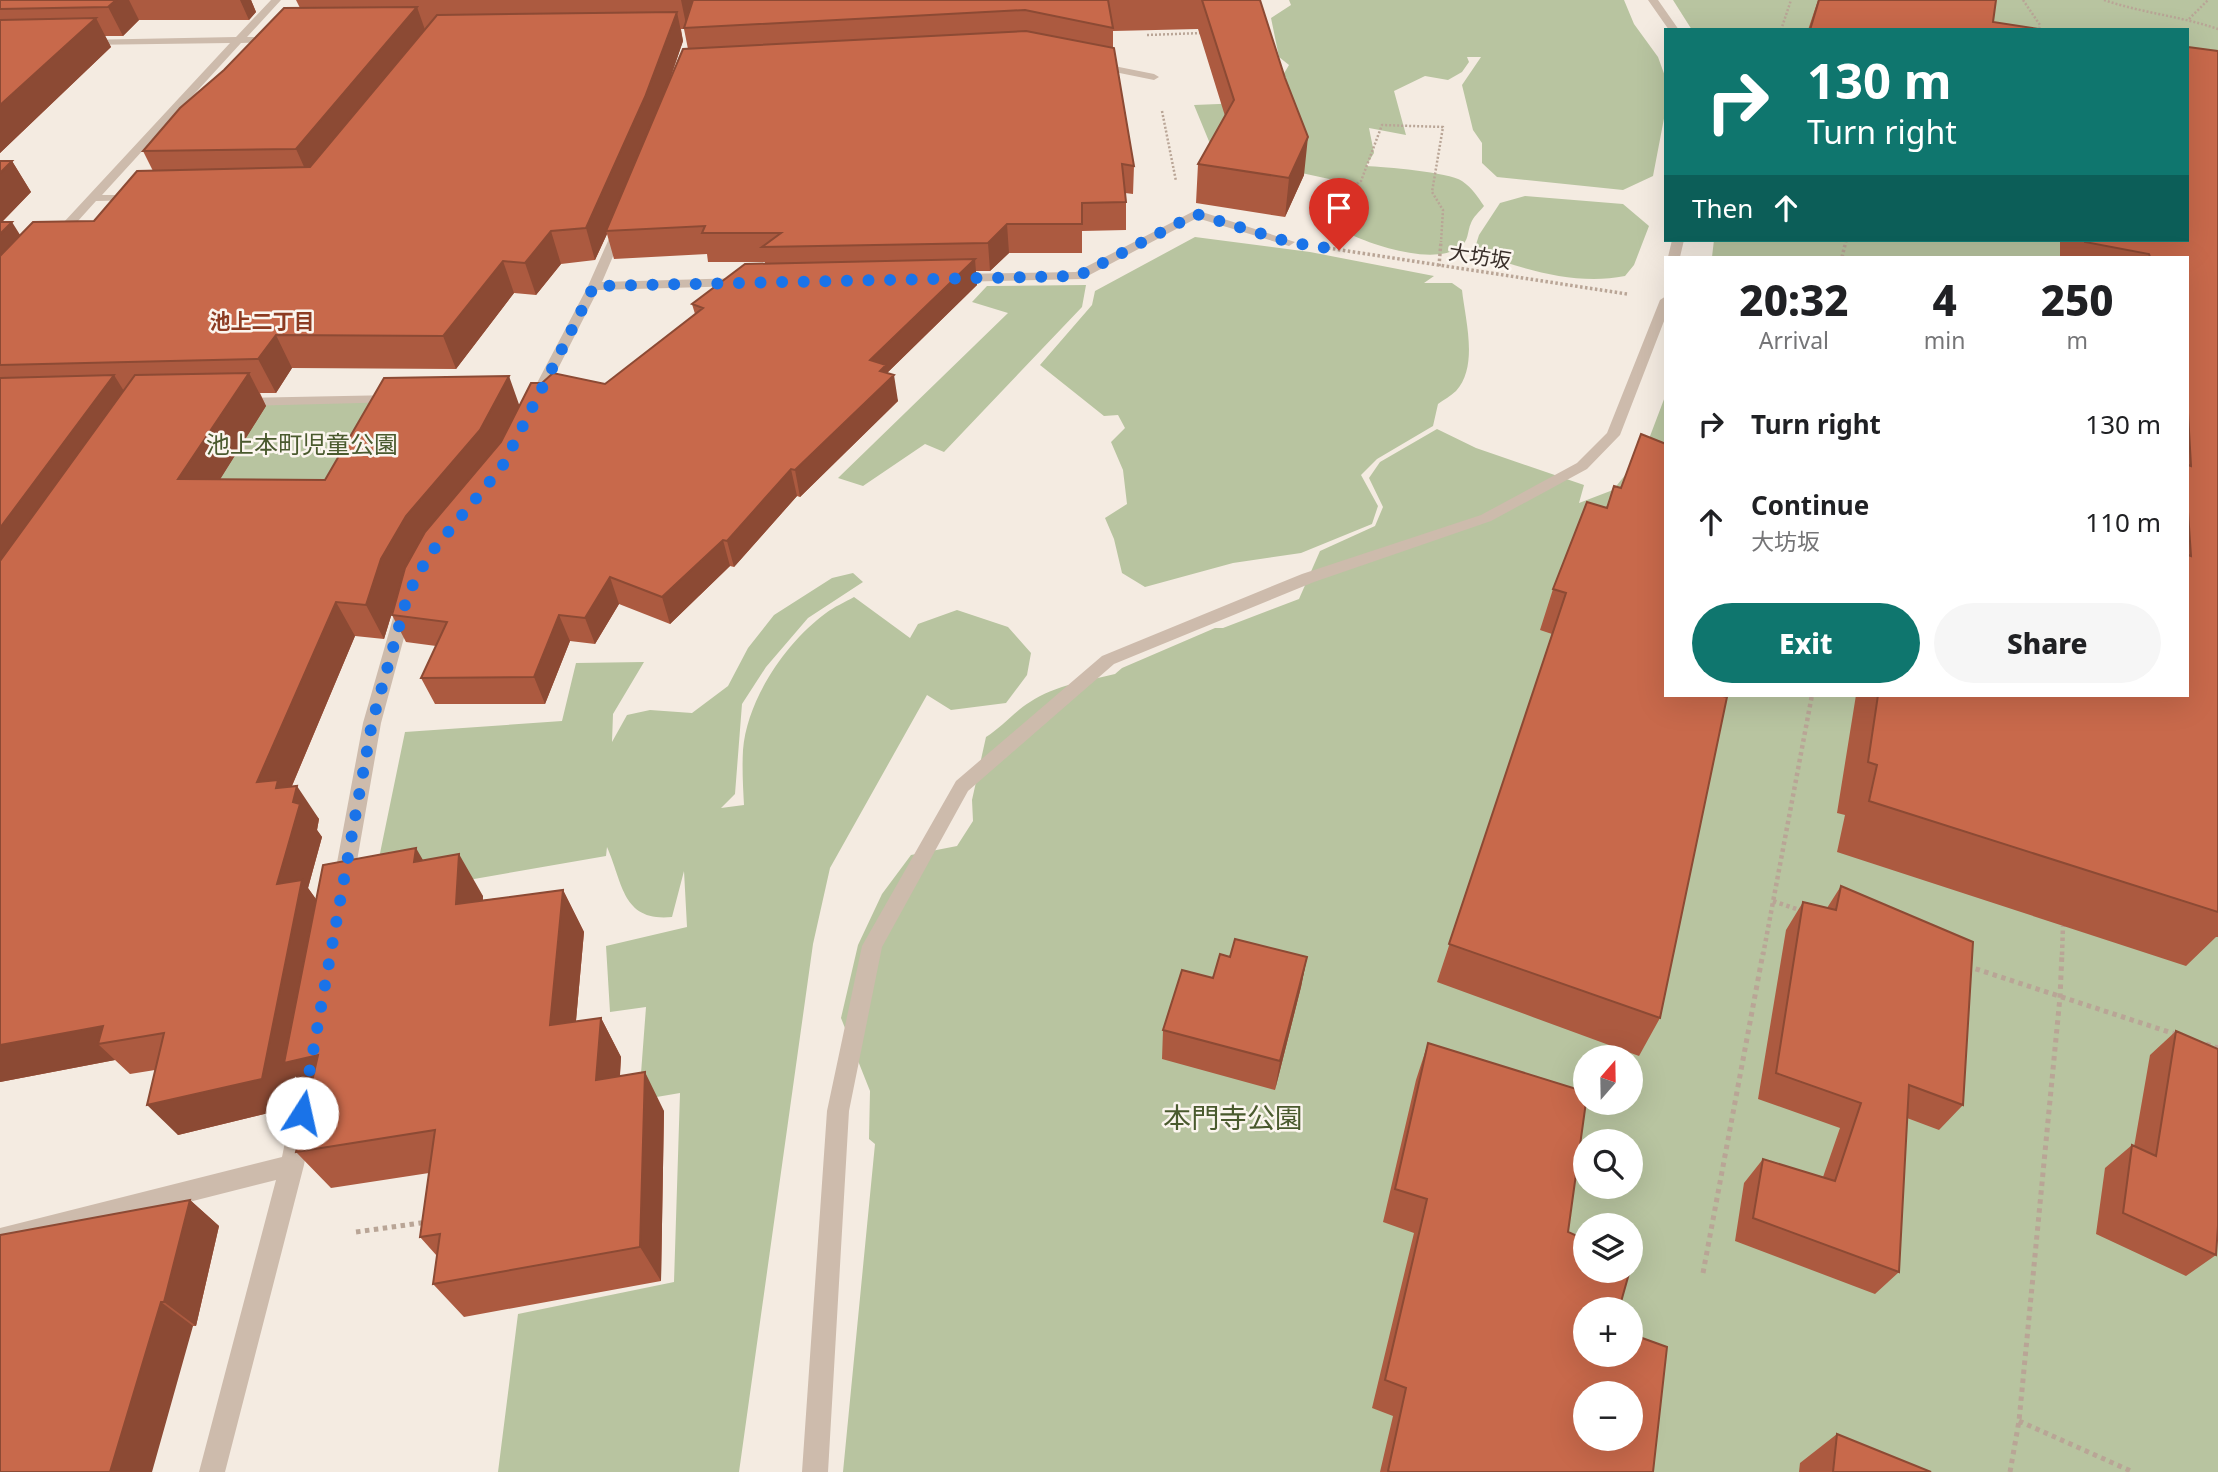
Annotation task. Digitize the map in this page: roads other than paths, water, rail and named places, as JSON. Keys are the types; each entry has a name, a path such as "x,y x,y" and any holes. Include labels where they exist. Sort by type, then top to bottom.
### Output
{"street":[{"path":"46,249 276,0"},
{"path":"1653,0 1673,28"},
{"path":"69,42 292,40"},
{"path":"1078,61 1154,77"},
{"path":"92,198 147,198"},
{"path":"526,418 531,395 594,286 629,204"},
{"path":"947,278 1078,276 1196,214 1289,242"},
{"path":"594,286 757,282"},
{"path":"815,1472 838,1111 872,946 962,786 1108,660 1308,578 1486,518 1583,466 1613,435 1664,309"},
{"path":"230,402 411,398"},
{"path":"341,897 372,723 413,584"},
{"path":"212,1472 275,1241 293,1165 314,1044"},
{"path":"0,1239 293,1165"}],"district":[{"name":"池上二丁目","path":"262,321"}],"park label":[{"name":"池上本町児童公園","path":"302,443"},
{"name":"本門寺公園","path":"1233,1117"}]}
